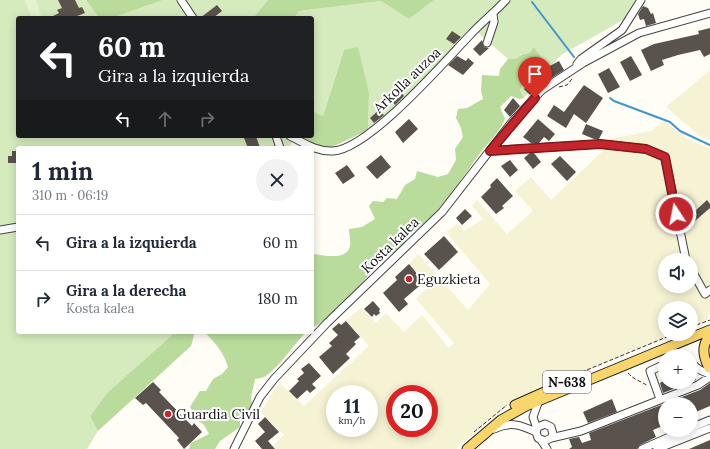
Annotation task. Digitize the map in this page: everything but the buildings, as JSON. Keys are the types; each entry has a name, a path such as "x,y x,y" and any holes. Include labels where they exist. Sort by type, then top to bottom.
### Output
{"main road":[{"path":"698,328 710,323"},
{"name":"N-638","path":"466,449 512,413 539,400 710,330"},
{"path":"710,335 704,345 704,350 710,372"},
{"name":"N-638","path":"462,449 484,426 509,408 537,394 667,341"},
{"path":"539,400 544,395 566,386 572,380"}],"street":[{"path":"181,0 193,16"},
{"name":"Arkolla auzoa","path":"314,148 333,151 351,146 400,109 473,32 506,0"},
{"path":"574,68 581,59 622,30 641,0"},
{"path":"574,68 639,33 710,13"},
{"path":"487,43 494,22 493,14"},
{"name":"Kosta kalea","path":"234,449 260,397 274,379 328,323 442,212 512,122 542,90 574,68"},
{"name":"Arkolla auzoa","path":"294,138 309,146"},
{"path":"490,151 600,144 646,149 665,157 685,253"},
{"path":"0,230 16,227"},
{"path":"698,282 705,294 710,290"},
{"path":"541,440 547,441 551,438 581,430 658,400 650,371 658,367"},
{"path":"698,368 710,372"},
{"path":"666,397 698,385 710,372"},
{"path":"539,400 533,417 536,430 547,449"},
{"path":"698,425 710,420"},
{"path":"480,437 509,424 536,430"},
{"path":"536,430 542,424 549,426 553,432 551,438"},
{"path":"657,449 710,428"},
{"path":"642,449 669,437"}],"path":[{"path":"698,324 710,320"},
{"path":"624,365 628,374 636,380 644,383 651,389 658,400"}],"shaded area":[{"path":"710,70 710,140 700,136 666,107"},
{"path":"664,121 686,138 710,149 710,314 708,315 708,320 698,324 698,301 658,301 658,341 520,398 495,414 456,449 276,449 273,446 284,435 261,412 280,383 304,406 326,386 326,437 378,437 378,385 327,385 369,346 346,320 361,308 376,323 386,313 404,332 422,315 449,348 454,343 416,299 429,286 409,264 418,254 468,310 490,284 446,232 457,224 464,231 483,219 472,206 477,200 507,234 533,211 515,191 531,177 551,200 609,145 608,139 651,131"}],"green space":[{"path":"0,0 86,0 98,16 16,16 16,138 294,138 290,146 16,146 16,334 172,334 107,393 90,416 98,431 87,449 0,449"},
{"path":"36,0 41,16 31,16 25,1"},
{"path":"86,0 163,0 118,16 98,16"},
{"path":"163,0 268,0 255,16 118,16"},
{"path":"268,0 434,0 409,19 381,1 299,11 295,16 255,16"},
{"path":"434,0 644,0 637,12 561,55 524,98 520,90 524,82 532,79 544,61 534,47 529,53 522,54 515,59 508,59 476,31 400,109 368,130 369,93 344,50 323,116 314,112 314,16 295,16 299,11 381,1 409,19"},
{"path":"358,47 369,93 368,130 326,150 298,138 314,138 314,112 323,116 344,50"},
{"path":"534,47 544,61 537,69 532,79 524,82 520,90 524,98 519,99 511,96 500,107 505,119 496,134 481,151 446,200 428,220 407,236 402,253 391,254 383,259 354,292 322,322 314,327 314,255 335,256 345,253 350,246 349,229 362,227 375,219 369,206 373,201 383,202 387,198 397,199 405,185 415,179 417,171 438,177 448,174 456,160 455,149 463,137 461,128 456,118 458,109 467,108 483,99 481,91 482,75 499,76 500,69 508,59 515,59 523,54 529,53"},
{"path":"172,334 194,334 191,346 98,431 90,416 107,393"},
{"path":"206,334 304,334 272,371 264,377 255,379 251,397 253,411 240,416 240,427 220,441 215,449 189,449 191,443 209,434 204,425 193,417 194,413 190,407 200,391 206,391 213,379 222,374 228,367 219,348"}],"waterway":[{"path":"532,2 574,57"},
{"path":"610,98 614,101 670,122 680,131 710,145"}],"place":[{"name":"Eguzkieta","path":"409,279"},
{"name":"Guardia Civil","path":"168,414"}],"route":[{"path":"535,98 512,122 490,151 600,144 646,149 665,157 676,214"}]}
